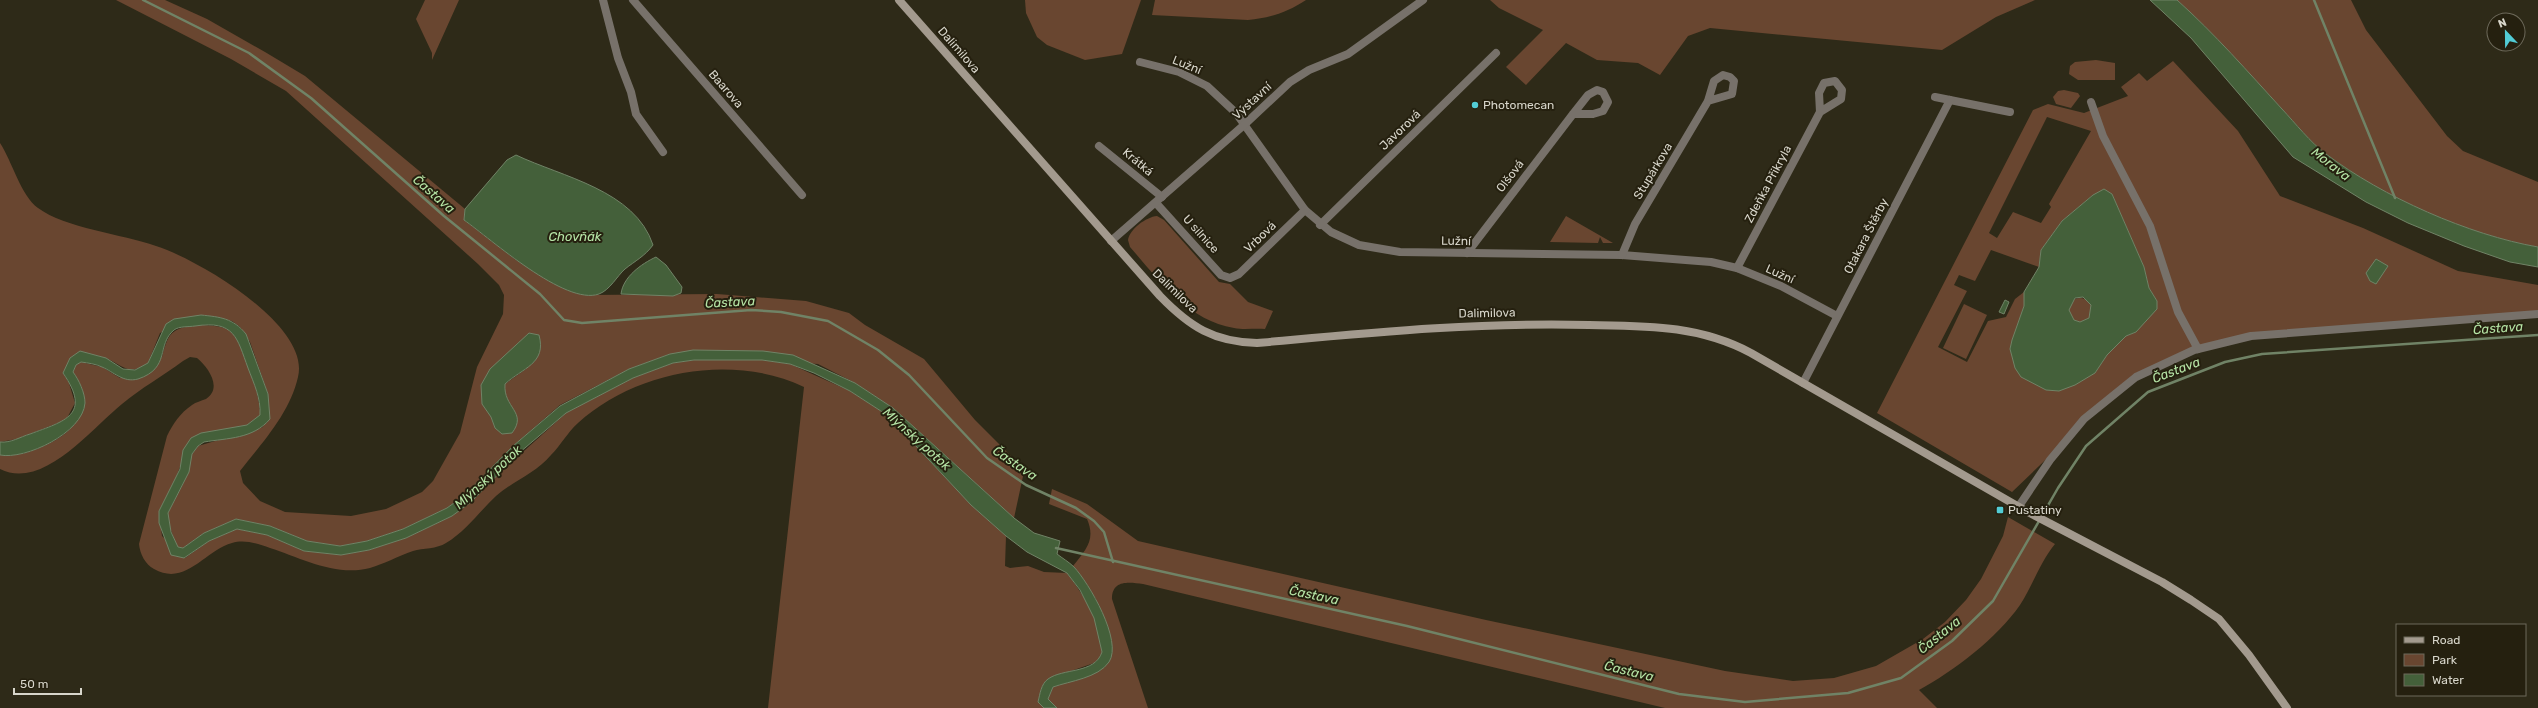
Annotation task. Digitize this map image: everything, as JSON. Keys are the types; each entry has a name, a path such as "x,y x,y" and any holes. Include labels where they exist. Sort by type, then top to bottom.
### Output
{"main road":[{"name":"Dalimilova","path":"899,0 1160,296 1184,319 1214,337 1235,342 1257,344 1446,326 1553,324 1698,332 1738,346 2026,511 2162,582 2219,619 2249,655 2287,708"}],"street":[{"path":"603,0 618,58 631,92 636,114 663,152"},
{"name":"Baarova","path":"633,0 802,194"},
{"name":"Výstavní","path":"1111,241 1244,125 1290,82 1308,70 1348,54 1423,0"},
{"name":"Javorová","path":"1320,225 1496,53"},
{"name":"Lužní","path":"1140,62 1180,72 1207,86 1236,113 1305,210 1320,225 1331,232 1360,245 1400,252 1622,255 1691,260 1737,268 1782,286 1838,316"},
{"path":"1935,97 2010,112"},
{"name":"Otakara Štěrby","path":"1803,383 1950,100"},
{"name":"Stupárkova","path":"1622,255 1635,224 1708,101"},
{"path":"2091,102 2103,136 2150,226 2178,312 2198,349"},
{"name":"Zdeňka Přikryla","path":"1737,268 1820,112"},
{"name":"Olšová","path":"1467,253 1573,114"},
{"name":"Krátká","path":"1099,146 1159,200"},
{"name":"U silnice","path":"1159,200 1221,275 1230,278"},
{"name":"Vrbová","path":"1230,278 1239,274 1305,210"},
{"path":"2019,506 2050,460 2084,419 2136,377 2198,349 2251,336 2538,314"}],"green space":[{"path":"116,0 165,0 207,19 305,76 465,209 464,220 516,260 553,283 587,295 717,294 806,301 849,313 865,325 924,359 975,420 1012,457 1025,467 1014,518 893,408 855,383 818,364 670,354 629,369 560,405 513,446 465,495 447,508 403,529 367,541 340,546 307,541 270,526 236,519 204,533 183,548 177,547 168,522 168,513 183,484 192,454 198,446 263,427 268,394 250,342 240,327 232,321 201,315 160,333 148,363 135,369 126,368 96,355 80,352 63,373 69,383 75,403 66,420 17,439 0,442 0,143 22,187 38,208 49,215 78,226 142,242 174,253 222,279 247,297 270,316 287,336 297,357 298,377 294,390 289,403 274,427 240,471 243,483 260,501 285,512 351,516 386,509 422,492 433,481 460,433 477,367 503,314 504,295 499,285 478,264 286,91 231,59","holes":["519,342 526,369 505,384 504,395 512,407 495,428 491,417 506,356"]},
{"path":"425,0 459,0 432,60 432,53 416,19"},
{"path":"1025,0 1141,0 1122,54 1085,60 1047,45 1037,37 1026,13"},
{"path":"1155,0 1306,0 1278,14 1248,20 1152,15"},
{"path":"1490,0 2035,0 1996,17 1942,50 1710,28 1688,36 1660,75 1638,63 1597,60 1566,43 1526,85 1506,67 1543,30 1499,8"},
{"path":"2177,0 2351,0 2366,30 2447,136 2463,151 2538,182 2538,247 2511,241 2455,224 2399,199 2348,170 2314,144 2244,67"},
{"path":"2096,60 2115,63 2115,80 2078,80 2069,74 2070,66 2075,62"},
{"path":"2173,61 2238,131 2280,196 2363,228 2458,271 2538,285 2538,312 2251,334 2136,373 2012,492 1877,413 2033,110 2048,104 2084,113 2128,96 2121,87 2139,73 2147,81","holes":["2047,117 2091,131 2049,204 2051,207 2041,223 2013,212 1997,238 1989,233","2112,194 2144,267 2149,288 2157,301 2136,332 2126,336 2107,355 2095,373 2010,349 2024,306 2024,292 2015,299 2006,317 1988,321 1967,362 1938,347 1967,291 1954,285 1959,275 1975,281 1991,250 2039,267 2041,250 2062,221 2093,195"]},
{"path":"2064,90 2078,93 2080,96 2071,108 2056,104 2053,97 2058,91"},
{"path":"1157,216 1164,220 1219,282 1230,284 1248,302 1273,311 1265,329 1238,329 1217,324 1188,308 1163,285 1130,247 1128,240 1129,236 1139,224"},
{"path":"1566,216 1613,243 1603,243 1600,237 1598,243 1550,242"},
{"path":"2080,298 2085,299 2091,305 2091,315 2085,321 2080,322 2075,321 2069,315 2068,310 2069,305 2075,299"},
{"path":"1964,304 1987,315 1966,359 1943,348"},
{"path":"201,325 219,326 227,329 234,334 238,340 252,373 260,407 260,415 246,426 191,438 175,480 159,511 162,536 185,558 209,541 237,529 267,535 304,551 341,555 369,550 406,538 452,516 566,413 633,378 673,363 694,360 762,360 790,364 850,391 887,415 971,505 1006,536 1005,566 1010,568 1028,566 1044,572 1067,573 1086,601 1097,625 1101,636 1101,657 1094,663 1048,679 1038,702 1044,708 768,708 804,387 776,377 747,371 717,369 686,372 656,379 628,390 601,405 578,423 545,461 496,496 466,527 446,543 413,551 370,568 357,570 344,570 319,565 251,542 237,542 222,547 186,571 176,574 165,573 154,569 146,562 140,551 139,544 167,436 180,415 197,402 206,399 211,394 213,389 214,384 209,372 197,358 190,357 183,361 137,393 122,404 82,441 66,454 50,464 33,472 16,474 0,469 0,455 8,456 26,453 46,445 69,430 85,403 82,388 73,372 76,365 81,362 102,367 120,378 162,357 167,341 170,335 174,332 184,327"},
{"path":"1052,489 1087,504 1138,541 1486,620 1725,671 1793,681 1834,678 1876,666 1923,639 1945,622 1966,600 1981,579 2003,536 2008,517 2055,544 2045,558 2020,605 1999,630 1974,653 1919,690 1937,708 1665,708 1143,584 1127,583 1118,585 1115,588 1112,599 1148,708 1057,708 1048,699 1053,687 1099,671 1111,641 1096,599 1073,566 1086,549 1090,539 1090,526 1087,519 1049,504"}],"water":[{"name":"Morava","path":"2150,0 2177,0 2244,67 2314,144 2349,170 2400,199 2456,224 2511,241 2538,247 2538,267 2510,262 2464,246 2408,223 2366,202 2293,157 2191,38"},
{"name":"Chovňák","path":"516,155 575,179 614,198 630,211 644,226 653,245 625,269 607,289 599,294 585,295 567,290 548,281 529,269 464,220 465,209 507,160"},
{"path":"2104,189 2112,194 2144,267 2149,288 2157,301 2157,309 2136,332 2126,336 2107,355 2095,373 2075,385 2059,391 2046,390 2021,377 2015,368 2010,349 2012,340 2024,306 2024,292 2039,267 2041,250 2062,221 2093,195","holes":["2083,297 2091,305 2089,318 2080,322 2074,320 2069,310 2075,298"]},
{"path":"656,257 666,265 682,287 681,293 673,296 621,294 622,288 629,277 644,263"},
{"path":"2376,259 2388,266 2376,284 2370,281 2366,273"},
{"path":"2005,300 2009,302 2004,314 1999,312"},
{"name":"Mlýnský potok","path":"201,315 231,321 246,334 268,394 270,419 263,426 248,434 204,442 198,446 192,454 189,472 168,513 171,532 178,547 183,548 204,533 236,519 270,526 307,541 340,546 367,541 403,529 447,508 465,495 513,446 560,406 629,369 670,354 693,350 763,351 793,355 855,383 893,408 1014,518 1034,533 1060,541 1057,554 1072,565 1088,586 1108,627 1112,641 1112,653 1109,662 1098,672 1053,687 1048,699 1057,708 1044,708 1038,702 1041,689 1048,679 1062,673 1078,670 1093,664 1102,652 1094,618 1080,590 1067,573 1027,552 1006,536 971,505 887,415 850,391 814,373 790,364 762,360 694,360 673,363 633,378 566,413 519,453 471,502 452,516 406,538 369,550 341,555 304,551 267,535 237,529 209,541 184,558 171,555 159,523 159,511 180,469 183,450 191,438 201,433 247,425 260,415 257,391 241,348 232,334 219,326 208,325 184,327 174,330 165,342 162,356 155,369 138,379 128,380 100,366 81,362 76,365 73,372 81,387 85,403 82,414 74,424 64,434 37,449 24,453 0,455 0,442 12,441 54,425 70,414 75,407 75,398 63,373 70,358 80,351 106,358 123,369 135,370 148,363 166,324 174,319"},
{"path":"529,333 539,335 541,345 539,353 531,364 505,384 505,392 517,420 516,426 512,433 502,434 495,428 491,417 482,404 481,385 490,369"}],"waterway":[{"name":"Častava","path":"143,0 249,53 311,98 444,216 540,294 564,320 582,323 751,310 781,312 828,321 878,350 909,375 987,458 1026,485 1076,508 1094,521 1104,532 1113,562"},
{"path":"2314,0 2395,198"},
{"name":"Častava","path":"1056,548 1407,626 1679,694 1745,702 1848,693 1901,678 1952,641 1993,601 2058,488 2086,446 2148,392 2225,362 2262,354 2538,335"}],"place":[{"name":"Photomecan","path":"1475,105"},
{"name":"Pustatiny","path":"2000,510"}]}
